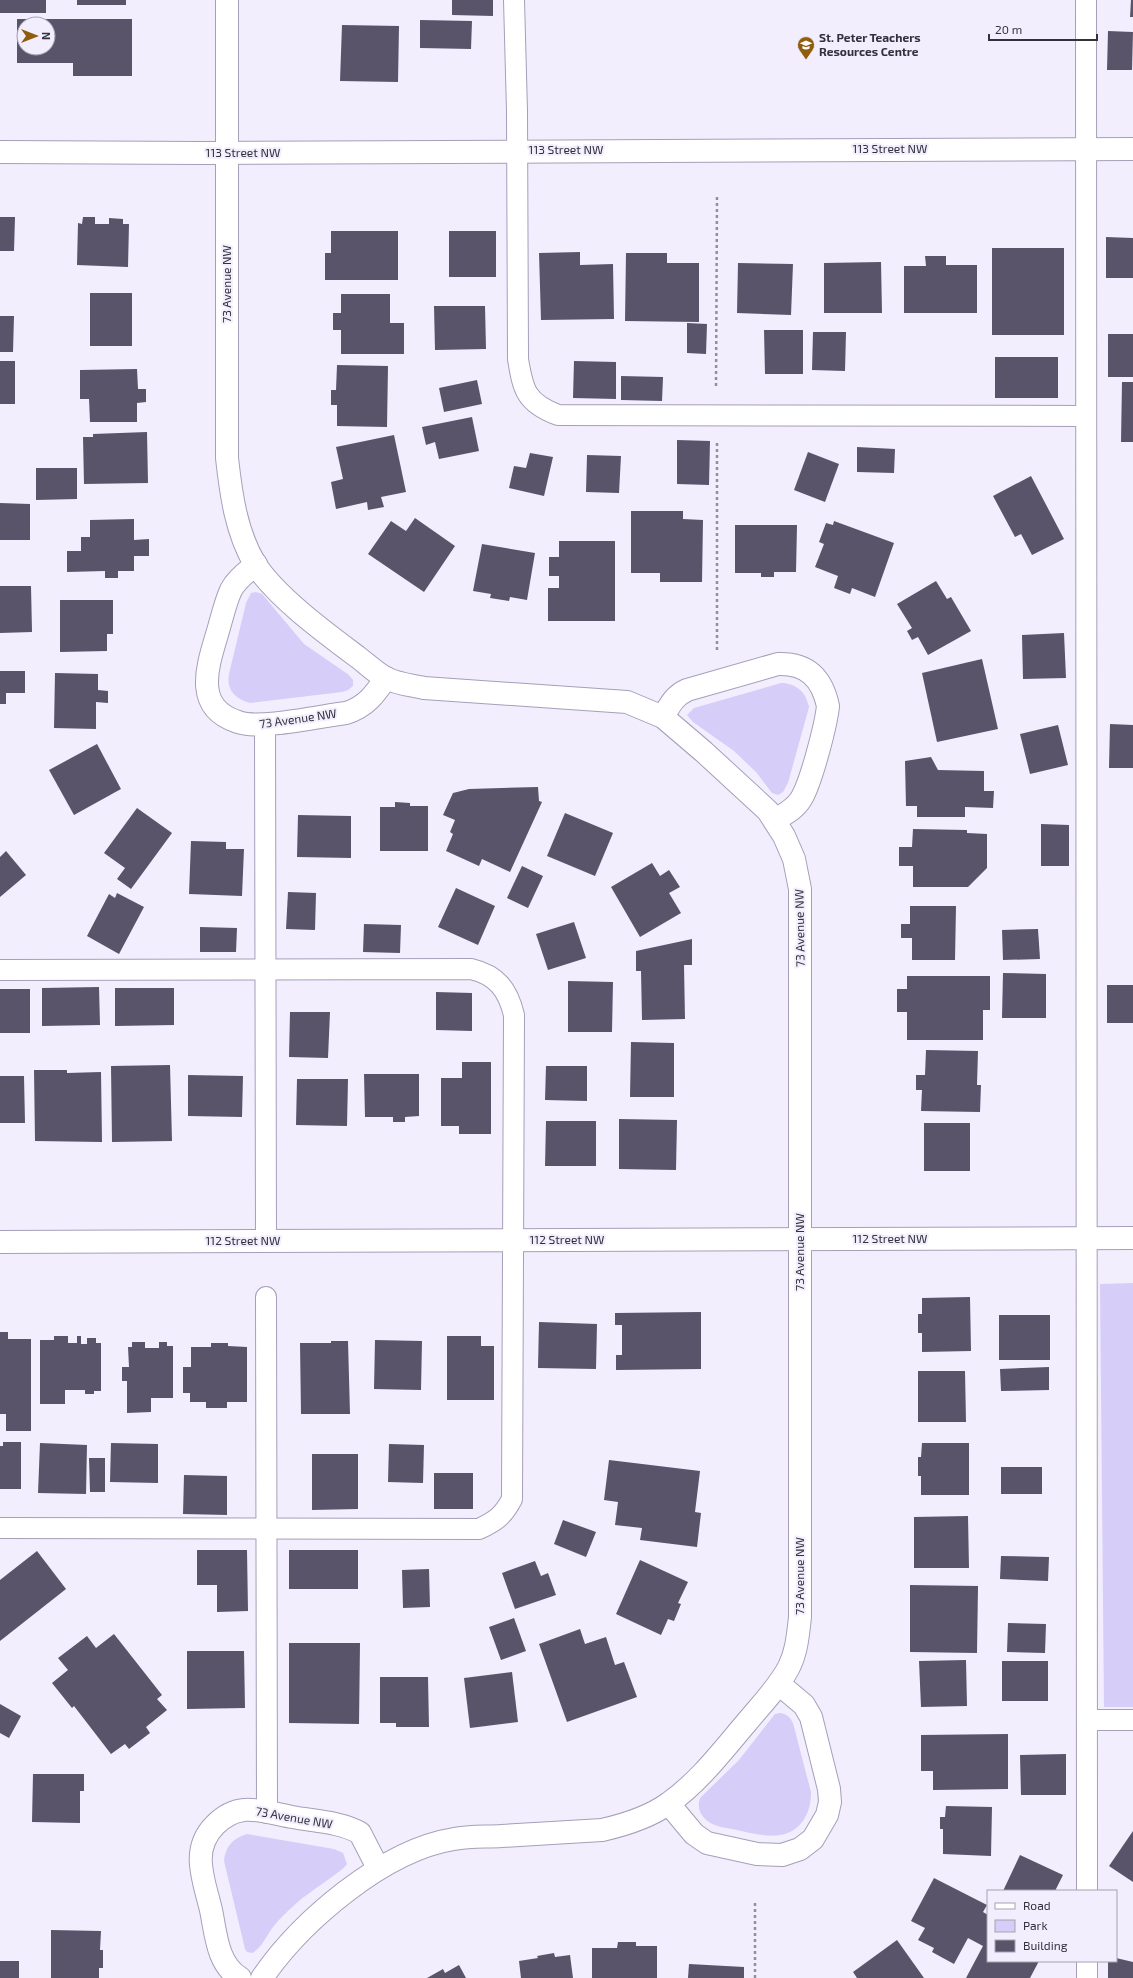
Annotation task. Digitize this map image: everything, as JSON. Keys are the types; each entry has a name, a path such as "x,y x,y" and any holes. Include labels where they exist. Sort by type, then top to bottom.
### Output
{"street":[{"name":"73 Avenue NW","path":"227,0 227,458 232,497 239,527 256,564 271,583 317,626 386,678 404,684 424,688 627,702 663,717 750,793 775,820 794,859 800,889 800,1617 796,1648 789,1667 779,1684 723,1751 669,1804 624,1825 602,1830 454,1839 424,1846 378,1868 308,1924 283,1950 262,1978"},
{"name":"113 Street NW","path":"0,152 228,153 517,150 1133,149"},
{"name":"73 Avenue NW","path":"256,564 242,575 230,591 207,670 206,684 210,698 225,716 249,726 357,710 372,697 386,678"},
{"path":"663,717 672,700 687,690 778,664 791,664 816,678 826,695 828,706 806,790 797,805 775,820"},
{"name":"112 Street NW","path":"0,1242 1133,1238"},
{"path":"669,1804 684,1824 694,1834 707,1843 757,1854 782,1855 800,1849 813,1839 827,1815 830,1802 829,1789 811,1717 804,1705 779,1684"},
{"name":"73 Avenue NW","path":"240,1978 234,1975 222,1960 200,1862 201,1845 209,1831 229,1814 246,1809 341,1826 356,1831 363,1837 378,1868"}],"lane":[{"path":"514,0 517,150 518,359 521,380 527,394 541,408 558,414 1086,416"},
{"path":"1086,0 1087,1890"},
{"path":"265,724 266,1241"},
{"path":"0,970 471,969 485,972 504,989 511,1001 514,1015 512,1499 505,1513 493,1522 479,1529 0,1528"},
{"path":"266,1297 266,1813"},
{"path":"1087,1720 1133,1720"},
{"path":"1087,1962 1087,1978"}],"path":[{"path":"755,1903 755,1978"}],"green space":[{"path":"256,592 262,594 304,644 349,675 353,680 353,686 342,692 250,703 236,696 230,689 228,680 229,674 246,603 251,593"},
{"path":"781,683 786,683 800,689 808,702 809,707 788,783 783,792 778,795 772,793 756,772 734,751 693,722 687,715 694,708"},
{"path":"1133,1283 1133,1707 1104,1707 1100,1284"},
{"path":"780,1713 788,1716 793,1723 811,1792 811,1800 807,1814 803,1821 797,1828 789,1832 773,1836 725,1828 717,1826 706,1820 700,1812 700,1798 739,1760 775,1714"},
{"path":"247,1834 334,1849 343,1853 347,1864 289,1910 273,1927 259,1948 252,1953 247,1952 245,1949 224,1861 228,1847 238,1838"}],"building":[{"path":"0,0 46,0 46,13 0,13"},
{"path":"77,0 126,0 126,5 77,5"},
{"path":"452,0 493,0 493,16 452,15"},
{"path":"1131,0 1133,0 1133,17 1130,17"},
{"path":"56,19 132,19 132,76 73,76 73,63 17,63 17,56 56,56"},
{"path":"420,20 472,21 471,49 420,48"},
{"path":"342,25 399,26 398,82 340,81"},
{"path":"1108,31 1133,32 1132,70 1107,70"},
{"path":"0,217 15,217 14,251 0,251"},
{"path":"83,217 95,217 95,224 109,224 109,218 123,219 123,224 129,224 128,267 77,265 78,223 82,224"},
{"path":"331,231 398,231 398,280 325,280 325,253 331,253"},
{"path":"449,231 496,231 496,277 449,277"},
{"path":"1106,237 1133,238 1133,278 1106,278"},
{"path":"992,248 1064,248 1064,335 992,335"},
{"path":"580,252 580,265 613,264 614,319 541,320 539,253"},
{"path":"626,253 667,253 667,263 699,263 699,322 625,321"},
{"path":"925,256 946,256 946,265 977,265 977,313 904,313 904,266 926,266"},
{"path":"881,262 882,313 824,313 824,263"},
{"path":"738,263 793,264 791,315 737,313"},
{"path":"90,293 132,293 132,346 90,346"},
{"path":"341,294 390,294 390,323 404,323 404,354 341,354 341,330 333,330 333,313 341,313"},
{"path":"434,306 485,306 486,349 435,350"},
{"path":"0,316 14,316 13,352 0,352"},
{"path":"687,323 707,324 706,354 687,353"},
{"path":"764,330 803,330 803,374 765,374"},
{"path":"813,332 846,332 845,371 812,370"},
{"path":"1108,334 1133,334 1133,377 1108,377"},
{"path":"995,357 1058,357 1058,398 995,398"},
{"path":"0,361 15,361 15,404 0,404"},
{"path":"574,361 616,362 616,399 573,398"},
{"path":"337,365 388,366 387,427 337,426 337,405 331,405 331,390 336,390"},
{"path":"137,369 138,389 146,389 146,402 137,403 137,422 90,422 89,399 80,399 80,370"},
{"path":"621,376 663,377 662,401 621,400"},
{"path":"477,380 482,404 444,412 439,388"},
{"path":"1122,382 1133,382 1133,442 1121,442"},
{"path":"472,417 479,451 439,459 435,442 426,445 422,427"},
{"path":"147,432 148,483 84,484 83,437 93,437 93,434"},
{"path":"394,435 406,492 381,497 384,507 368,510 367,502 336,509 331,482 343,479 336,447"},
{"path":"677,440 710,441 709,485 677,484"},
{"path":"857,447 895,449 894,473 857,472"},
{"path":"808,452 839,464 825,502 794,490"},
{"path":"530,453 553,457 544,496 509,488 514,466 526,468"},
{"path":"587,455 621,456 619,493 586,492"},
{"path":"36,468 77,468 77,499 36,500"},
{"path":"1031,476 1064,539 1032,555 1021,534 1015,537 993,496"},
{"path":"0,503 30,504 30,540 0,540"},
{"path":"631,511 683,511 683,519 703,520 702,582 660,582 660,573 631,573"},
{"path":"415,518 455,546 424,592 368,554 391,521 406,531"},
{"path":"134,519 134,540 149,539 149,556 134,556 134,571 118,571 118,578 105,578 105,571 67,572 67,551 81,551 81,537 90,537 90,520"},
{"path":"834,521 894,543 875,597 852,588 850,594 834,588 838,576 815,567 824,544 819,542 826,523 833,525"},
{"path":"735,525 797,525 796,572 774,572 774,577 761,577 761,573 735,573"},
{"path":"559,541 615,541 615,621 548,621 548,588 559,588 559,576 549,576 549,557 559,557"},
{"path":"482,544 535,553 527,600 510,597 509,601 490,598 491,594 473,591"},
{"path":"936,581 947,599 951,597 971,631 928,655 918,637 912,640 907,631 912,628 897,604"},
{"path":"0,586 31,586 32,632 0,633"},
{"path":"60,600 113,600 113,634 107,634 107,651 60,652"},
{"path":"1064,633 1066,678 1023,679 1022,635"},
{"path":"982,659 998,729 937,742 922,673"},
{"path":"0,671 25,671 25,693 6,693 6,704 0,704"},
{"path":"55,673 98,674 98,690 108,691 108,703 96,702 96,729 54,728"},
{"path":"1110,724 1133,725 1133,768 1109,768"},
{"path":"1058,725 1068,765 1030,774 1020,734"},
{"path":"97,744 121,789 74,815 49,770"},
{"path":"931,757 938,770 984,771 984,791 994,791 993,808 965,807 965,817 917,817 917,806 906,806 905,761"},
{"path":"538,787 539,801 542,802 510,872 482,859 479,866 446,851 453,834 450,832 455,820 443,815 453,793 469,789"},
{"path":"395,802 410,803 410,806 428,806 428,851 380,851 380,807 395,807"},
{"path":"137,808 172,833 131,889 117,879 125,868 104,853"},
{"path":"565,813 613,833 595,876 547,856"},
{"path":"298,815 351,816 351,858 297,857"},
{"path":"1041,824 1069,825 1069,866 1041,866"},
{"path":"913,829 967,830 967,833 987,834 987,868 968,887 913,887 913,866 899,866 899,847 912,847"},
{"path":"191,841 226,842 226,849 244,849 242,896 189,894"},
{"path":"6,851 26,875 0,897 0,857"},
{"path":"652,863 660,876 669,870 680,887 669,893 681,913 640,937 611,887"},
{"path":"522,866 543,876 528,908 507,898"},
{"path":"456,888 495,906 478,945 438,927"},
{"path":"288,892 316,893 315,930 286,929"},
{"path":"117,893 144,907 119,954 87,936 109,894 115,898"},
{"path":"910,906 956,906 955,960 912,960 912,938 901,938 901,924 910,924"},
{"path":"574,922 586,958 548,970 536,934"},
{"path":"364,924 401,925 400,953 363,952"},
{"path":"200,927 237,928 236,952 200,952"},
{"path":"1038,929 1040,959 1003,960 1002,930"},
{"path":"692,939 692,965 684,965 685,1019 642,1020 641,971 636,971 636,951"},
{"path":"1003,973 1046,974 1046,1018 1002,1018"},
{"path":"907,976 990,976 990,1010 983,1010 983,1040 907,1040 907,1012 897,1012 897,989 907,989"},
{"path":"568,981 613,982 612,1032 568,1032"},
{"path":"1107,985 1133,985 1133,1023 1107,1023"},
{"path":"99,987 100,1025 42,1026 42,988"},
{"path":"115,988 174,988 174,1025 115,1026"},
{"path":"0,989 30,989 30,1033 0,1033"},
{"path":"436,992 472,993 472,1031 436,1030"},
{"path":"290,1012 330,1012 328,1058 289,1057"},
{"path":"631,1042 674,1043 674,1097 630,1097"},
{"path":"926,1050 978,1051 977,1085 981,1085 980,1112 921,1111 922,1090 916,1090 916,1075 925,1075"},
{"path":"462,1062 491,1062 491,1134 459,1134 459,1126 441,1126 441,1078 462,1078"},
{"path":"170,1065 172,1141 112,1142 111,1066"},
{"path":"546,1066 587,1066 587,1101 545,1100"},
{"path":"34,1070 67,1070 67,1073 101,1072 102,1142 35,1141"},
{"path":"364,1074 419,1074 419,1116 405,1117 405,1122 393,1122 393,1117 365,1117"},
{"path":"188,1075 243,1076 242,1117 188,1116"},
{"path":"0,1076 24,1076 25,1123 0,1123"},
{"path":"297,1079 348,1079 347,1126 296,1125"},
{"path":"619,1119 677,1120 676,1170 619,1169"},
{"path":"546,1121 596,1121 596,1166 545,1166"},
{"path":"924,1123 970,1123 970,1171 924,1171"},
{"path":"970,1297 971,1351 922,1352 922,1333 918,1333 918,1314 922,1314 922,1298"},
{"path":"701,1312 701,1369 616,1370 616,1355 622,1355 622,1325 615,1325 615,1313"},
{"path":"999,1315 1050,1315 1050,1360 999,1360"},
{"path":"539,1322 597,1324 596,1369 538,1368"},
{"path":"0,1332 8,1332 8,1339 31,1339 31,1431 6,1431 6,1414 0,1414"},
{"path":"54,1336 68,1336 68,1343 77,1343 77,1336 81,1336 81,1344 87,1344 87,1338 96,1338 96,1343 101,1343 101,1391 94,1391 94,1394 85,1394 85,1390 65,1390 65,1404 40,1404 40,1340 54,1340"},
{"path":"447,1336 481,1336 481,1346 494,1346 494,1400 447,1400"},
{"path":"375,1340 422,1341 421,1390 374,1389"},
{"path":"331,1341 348,1341 350,1414 301,1414 300,1343 331,1343"},
{"path":"132,1342 145,1342 145,1348 159,1348 159,1342 167,1342 167,1346 173,1346 173,1398 151,1398 151,1412 127,1413 127,1381 122,1381 122,1367 129,1367 128,1347 132,1347"},
{"path":"211,1343 228,1343 228,1346 247,1347 247,1402 227,1402 227,1408 206,1408 206,1402 190,1402 190,1393 183,1393 183,1367 191,1367 191,1347 211,1347"},
{"path":"1049,1367 1049,1390 1001,1391 1000,1369"},
{"path":"918,1371 965,1371 966,1422 918,1422"},
{"path":"3,1442 21,1442 21,1489 0,1489 0,1446 3,1446"},
{"path":"40,1443 87,1445 86,1494 38,1493"},
{"path":"111,1443 158,1444 158,1483 110,1482"},
{"path":"922,1443 969,1443 969,1495 921,1495 921,1476 918,1476 918,1457 921,1457"},
{"path":"389,1444 424,1445 423,1483 388,1482"},
{"path":"312,1454 358,1454 358,1509 312,1510"},
{"path":"89,1458 105,1458 105,1492 90,1492"},
{"path":"609,1460 700,1471 695,1512 701,1513 697,1547 640,1540 642,1528 615,1525 618,1502 604,1500"},
{"path":"1001,1467 1042,1467 1042,1494 1001,1494"},
{"path":"434,1473 473,1473 473,1509 434,1509"},
{"path":"184,1475 227,1476 227,1515 183,1514"},
{"path":"968,1516 969,1568 914,1568 914,1517"},
{"path":"563,1520 596,1532 586,1557 554,1544"},
{"path":"197,1550 247,1550 248,1611 217,1612 217,1585 197,1585"},
{"path":"289,1550 358,1550 358,1589 289,1589"},
{"path":"37,1551 66,1589 0,1641 0,1580"},
{"path":"1001,1556 1049,1557 1048,1581 1000,1579"},
{"path":"640,1560 688,1582 678,1603 681,1604 674,1621 668,1619 661,1635 616,1614"},
{"path":"535,1561 541,1576 548,1573 556,1595 515,1609 502,1573"},
{"path":"429,1569 430,1607 403,1608 402,1570"},
{"path":"910,1585 978,1586 977,1653 910,1652"},
{"path":"514,1618 526,1651 501,1660 489,1627"},
{"path":"1008,1623 1046,1624 1045,1653 1007,1652"},
{"path":"580,1629 585,1644 606,1637 615,1665 624,1662 637,1697 567,1722 539,1644"},
{"path":"114,1634 162,1695 157,1699 167,1710 146,1727 150,1733 129,1749 125,1744 111,1754 74,1706 72,1708 52,1683 68,1670 58,1658 87,1636 96,1648"},
{"path":"289,1643 360,1643 359,1724 289,1723"},
{"path":"187,1651 244,1651 245,1708 187,1709"},
{"path":"966,1660 967,1706 921,1707 919,1661"},
{"path":"1002,1661 1048,1661 1048,1701 1002,1701"},
{"path":"512,1672 518,1722 470,1728 464,1678"},
{"path":"380,1677 428,1677 429,1727 396,1727 396,1723 380,1723"},
{"path":"0,1704 21,1716 9,1738 0,1733"},
{"path":"1008,1734 1008,1789 933,1790 933,1771 921,1771 921,1735"},
{"path":"1066,1754 1066,1795 1021,1795 1020,1755"},
{"path":"33,1774 84,1774 84,1791 80,1791 80,1823 32,1822"},
{"path":"946,1806 992,1807 991,1856 943,1854 943,1829 940,1829 940,1817 945,1817"},
{"path":"1133,1831 1133,1882 1109,1866"},
{"path":"1020,1855 1063,1875 1056,1890 1003,1890"},
{"path":"934,1878 987,1905 983,1912 987,1914 987,1962 1038,1962 1030,1978 966,1978 983,1946 968,1938 954,1964 932,1952 934,1948 918,1940 925,1928 911,1921"},
{"path":"51,1930 101,1931 100,1950 103,1950 103,1968 99,1968 99,1978 51,1978"},
{"path":"897,1940 924,1978 857,1978 853,1972"},
{"path":"618,1942 636,1942 636,1946 657,1946 657,1978 592,1978 592,1948 617,1948"},
{"path":"554,1953 555,1957 570,1955 573,1978 521,1978 519,1961 538,1958 537,1956"},
{"path":"1117,1958 1133,1962 1133,1978 1108,1978 1108,1962 1117,1962"},
{"path":"0,1961 19,1961 19,1978 0,1978"},
{"path":"689,1964 744,1967 744,1978 688,1978"},
{"path":"459,1965 466,1978 427,1978 443,1969 445,1973"}],"place":[{"name":"St. Peter Teachers Resources Centre","path":"806,60"}]}
